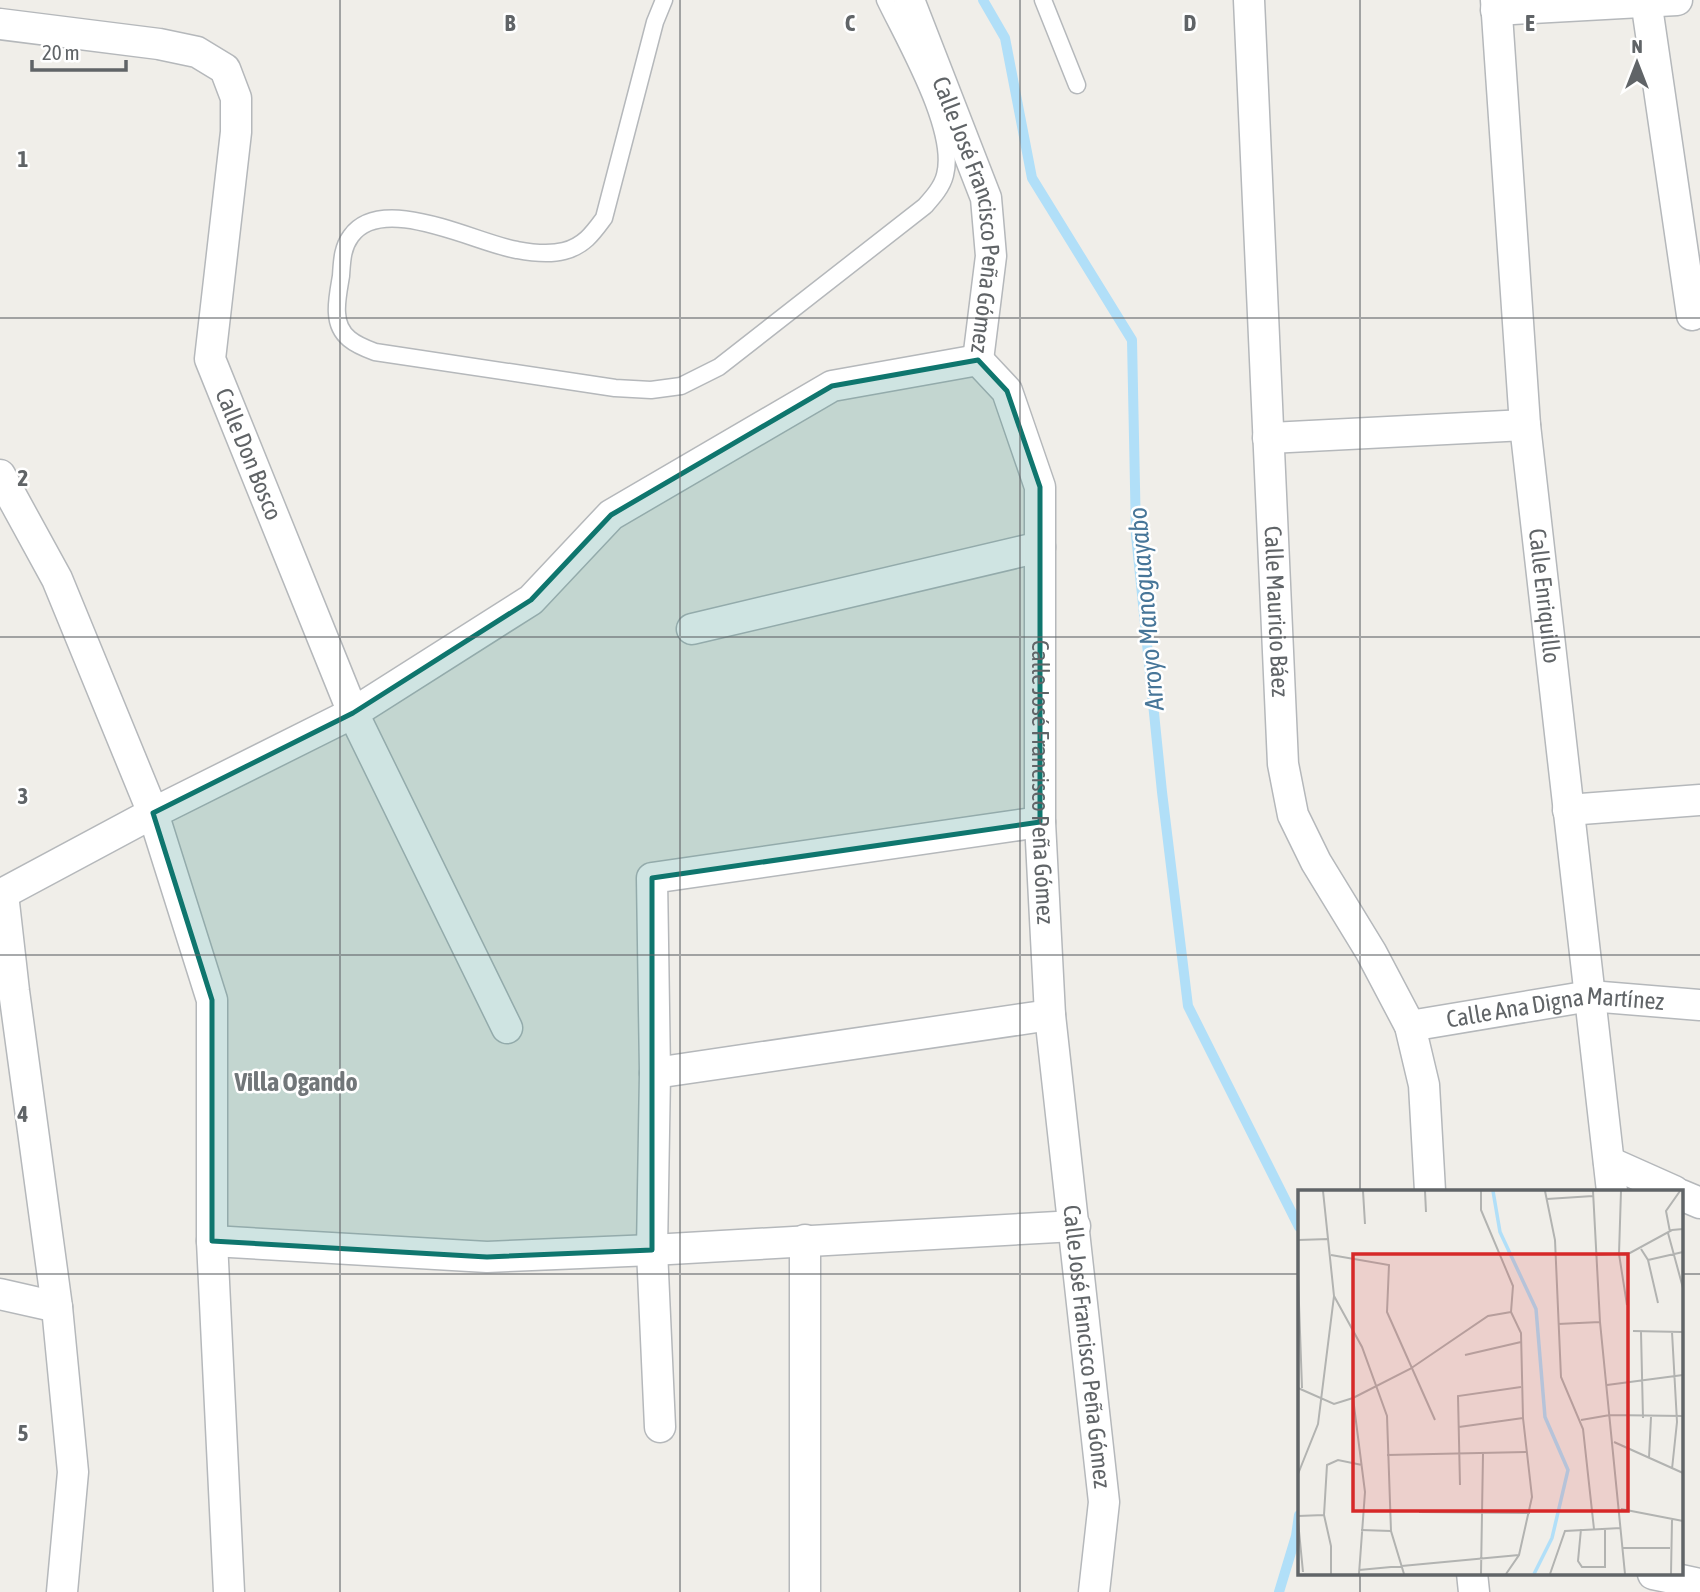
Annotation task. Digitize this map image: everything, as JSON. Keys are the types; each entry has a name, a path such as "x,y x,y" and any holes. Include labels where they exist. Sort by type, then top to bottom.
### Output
{"street":[{"name":"Calle José Francisco Peña Gómez","path":"909,0 986,198 991,256 978,360 1007,391 1040,487 1040,822 1050,1014 1104,1502 1094,1592"},
{"name":"Calle Mauricio Báez","path":"1249,0 1283,764 1293,815 1316,862 1371,952 1409,1026 1424,1084 1430,1190"},
{"path":"1496,5 1677,0"},
{"path":"1646,1 1692,315"},
{"name":"Calle Enriquillo","path":"1496,5 1525,425 1612,1190"},
{"name":"Calle Don Bosco","path":"0,24 159,44 197,52 225,69 236,97 236,132 210,359 353,713 506,1028"},
{"path":"62,1592 73,1472 57,1307 2,895 153,813 353,713 531,600 611,515 832,386 978,360"},
{"path":"1268,438 1525,425"},
{"path":"0,475 57,579 153,813 212,1000 212,1241 229,1592"},
{"path":"692,629 1040,547"},
{"path":"1568,810 1700,800"},
{"path":"660,1427 652,1250 655,1073 652,878 1040,822"},
{"name":"Calle Ana Digna Martínez","path":"1409,1026 1590,996 1700,1005"},
{"path":"655,1073 1050,1014"},
{"path":"1609,1162 1672,1190"},
{"path":"1682,1195 1700,1203"},
{"path":"212,1241 487,1257 1075,1226"},
{"path":"805,1240 805,1592"},
{"path":"0,1294 57,1307"},
{"path":"1472,1574 1474,1592"},
{"path":"1653,1579 1700,1584"}],"lane":[{"path":"664,0 652,33 604,218 587,240 567,250 545,254 514,250 418,220 383,220 366,224 352,233 344,248 336,315 342,333 353,344 374,352 615,388 651,390 681,386 719,367 925,206 937,192 945,175 947,156 944,134 933,102 885,0"},
{"path":"1043,0 1077,85"}],"highlighted area":[{"path":"978,360 1007,391 1040,487 1040,822 652,878 652,1250 487,1257 212,1241 212,1000 153,813 353,713 531,600 611,515 832,386"}],"waterway":[{"name":"Arroyo Manoguayabo","path":"983,0 1005,38 1032,178 1132,340 1136,535 1162,792 1188,1006 1298,1225"},
{"name":"Arroyo Manoguayabo","path":"1279,1592 1298,1522"}],"district":[{"name":"Villa Ogando","path":"296,1082"}]}
